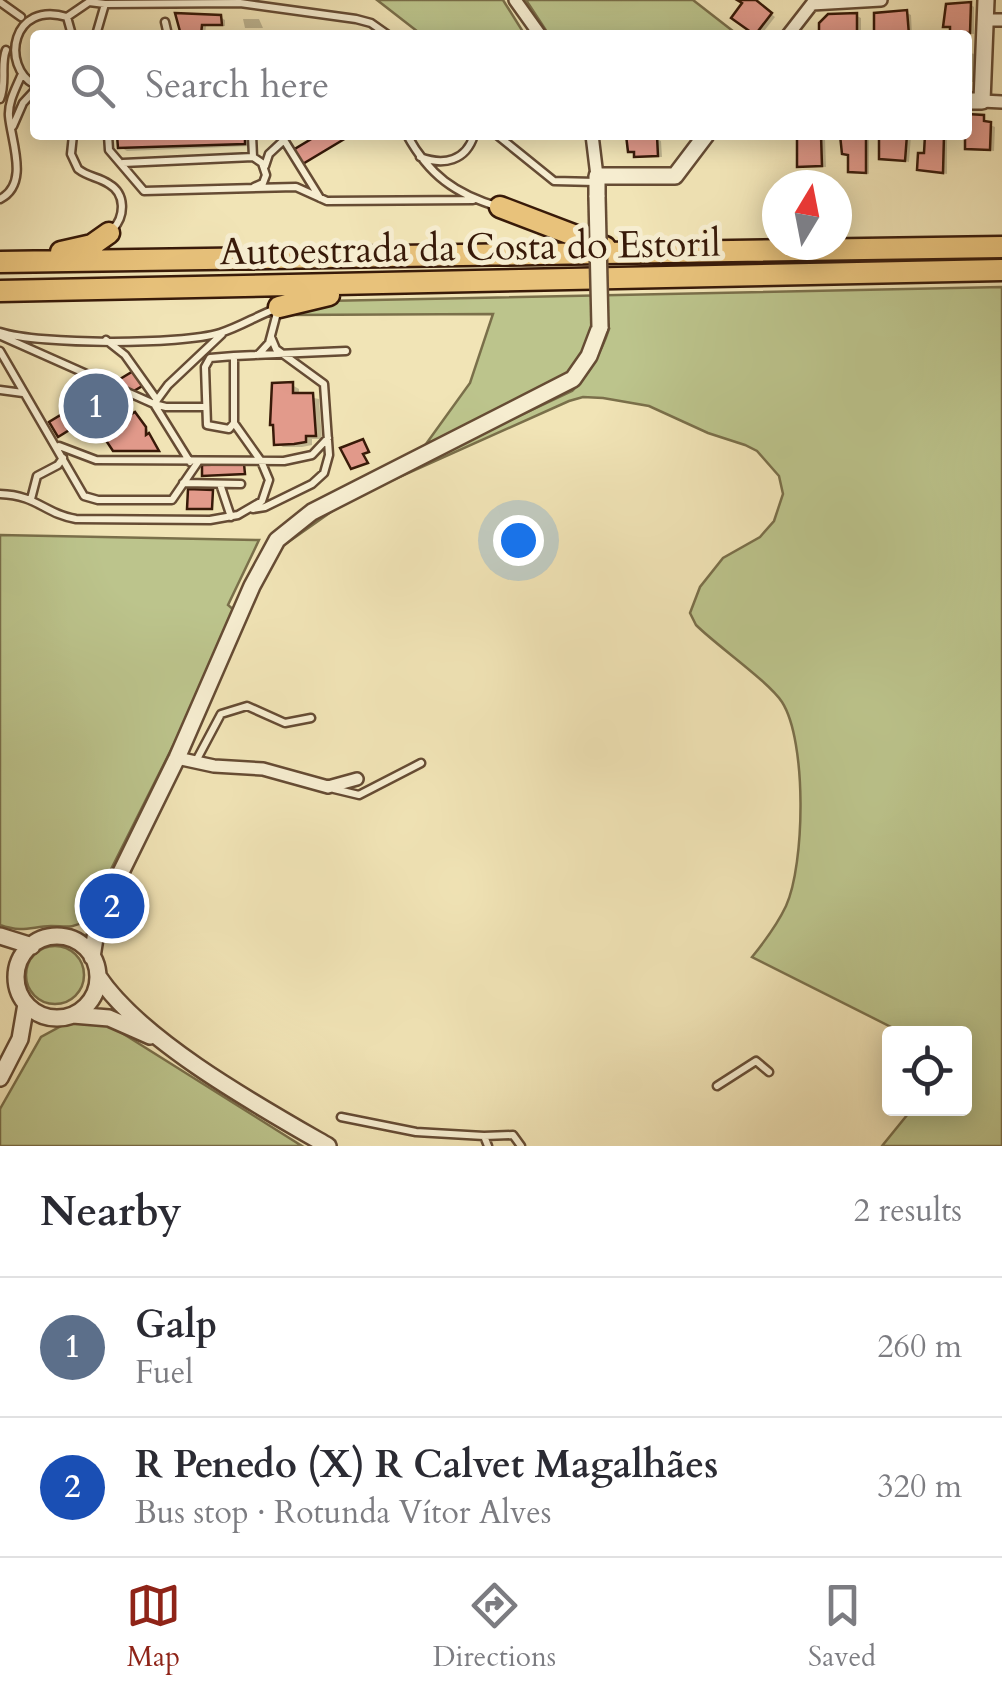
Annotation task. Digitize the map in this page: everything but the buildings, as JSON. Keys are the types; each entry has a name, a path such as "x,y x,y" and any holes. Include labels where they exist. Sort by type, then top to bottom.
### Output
{"highway":[{"path":"500,207 616,251"},
{"path":"0,261 85,247 109,233"},
{"name":"Autoestrada da Costa do Estoril","path":"0,261 1002,247"},
{"name":"Autoestrada da Costa do Estoril","path":"0,291 1002,270"},
{"path":"279,307 395,284"}],"street":[{"path":"515,0 536,30"},
{"path":"792,30 812,4 882,0"},
{"path":"986,0 994,20 974,101 1002,102"},
{"path":"16,978 23,954 32,946 50,937 69,938 92,928 98,919 277,540 312,512 573,379 589,356 600,327 592,140"},
{"path":"597,185 674,176 702,140"},
{"path":"176,758 263,769 328,787 357,779"},
{"path":"92,957 98,919"},
{"path":"0,936 32,946"},
{"path":"69,938 92,957 98,976 112,996 168,1044 255,1104 328,1146"},
{"path":"0,960 16,978 26,1004 20,1040"},
{"path":"73,1016 92,1000 98,976"},
{"path":"26,1004 44,1016"},
{"path":"0,1078 20,1040 44,1016 109,1018 168,1044"}],"lane":[{"path":"67,17 88,1 252,4 356,19 380,30"},
{"path":"3,4 21,16"},
{"path":"96,30 106,4"},
{"path":"0,99 2,62 21,16 28,9 54,8 67,17 71,30"},
{"path":"165,22 167,30"},
{"path":"7,49 30,83"},
{"path":"0,199 10,192 16,180 9,110 21,75"},
{"path":"13,127 30,94"},
{"path":"72,140 71,154 76,166 85,175 110,184 119,194 120,222 109,233"},
{"path":"108,140 109,150 144,191 296,187 320,199 474,200 500,207"},
{"path":"252,140 253,157 265,168"},
{"path":"249,189 263,183 269,154 282,140"},
{"path":"287,140 320,199"},
{"path":"410,140 420,157 448,184 474,200"},
{"path":"420,157 436,162 454,160 466,152 474,140"},
{"path":"503,140 554,181 597,185"},
{"path":"122,164 253,157"},
{"path":"0,334 42,341 196,337 226,331 279,307"},
{"path":"257,355 267,347 279,307"},
{"path":"156,402 226,331"},
{"path":"0,334 166,407 206,407"},
{"path":"250,509 266,507 320,479 329,460 324,384 274,347 271,338"},
{"path":"105,340 125,355 194,462"},
{"path":"0,351 63,458 75,486 91,499 172,500 194,462"},
{"path":"234,423 229,429 210,428 206,421 207,360 346,351"},
{"path":"2,493 31,498 58,514 76,519 210,520 250,509 262,501 268,490 268,476 234,423 234,356"},
{"path":"0,390 25,393"},
{"path":"54,442 92,460 194,462 308,458 328,438"},
{"path":"31,498 37,476 63,458"},
{"path":"184,484 242,484"},
{"path":"220,484 231,517"},
{"path":"195,762 221,714 247,706 285,723 311,718"},
{"path":"328,787 359,794 420,762"},
{"path":"717,1086 756,1061 770,1072"},
{"path":"341,1117 416,1132 513,1135 521,1146"},
{"path":"484,1136 488,1146"}],"green space":[{"path":"377,0 503,0 522,30 416,30"},
{"path":"526,0 693,0 732,30 546,30"},
{"path":"1002,287 1002,1146 882,1146 906,1116 972,1116 972,1026 889,1026 752,957 779,920 792,887 801,803 796,744 782,702 696,625 690,613 700,587 723,558 760,537 774,521 783,494 779,476 757,451 649,406 603,398 569,401 349,500 572,391 594,362 609,329 593,328 576,366 555,385 426,444 470,383 493,314 284,315 324,301"},
{"path":"348,500 277,550 294,529"},
{"path":"0,535 259,540 228,605 235,611 182,728 85,921 72,926 21,929 0,925"},
{"path":"55,946 76,954 84,975 76,996 55,1004 34,996 26,975 34,954"},
{"path":"106,1023 302,1146 0,1146 0,1109 41,1037 65,1024"}],"place":[{"name":"Galp","path":"96,406"},
{"name":"R Penedo (X) R Calvet Magalhães","path":"112,906"}]}
